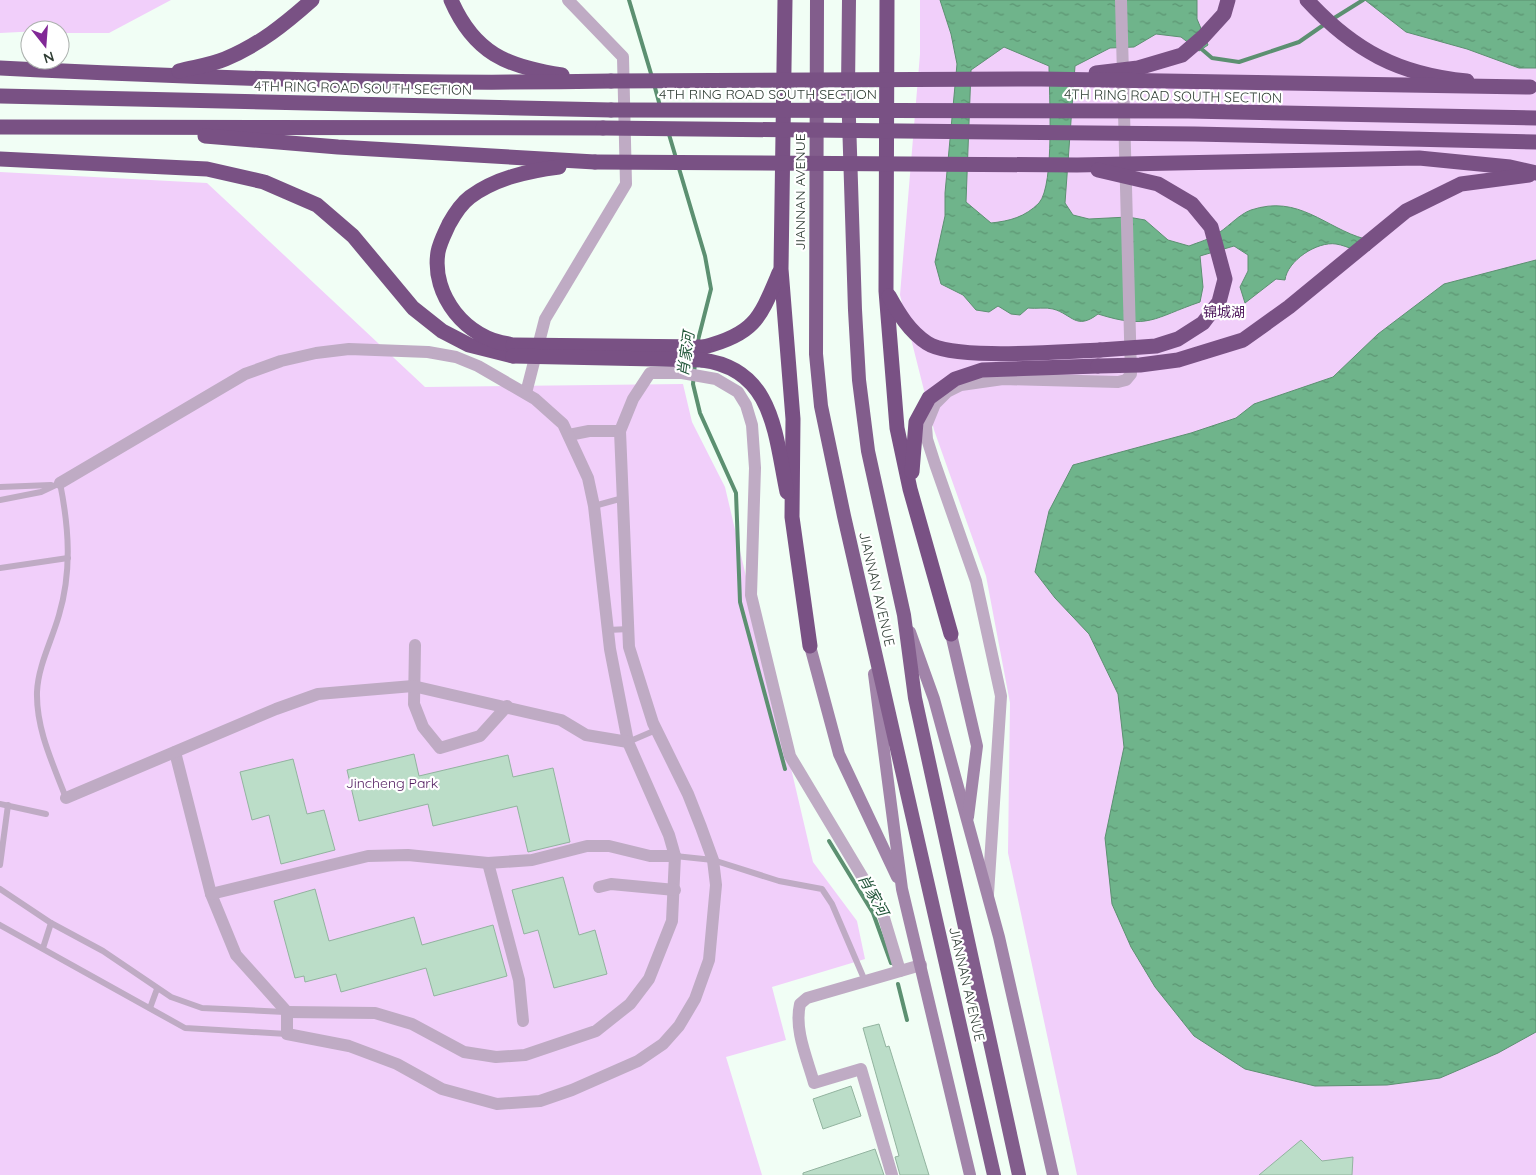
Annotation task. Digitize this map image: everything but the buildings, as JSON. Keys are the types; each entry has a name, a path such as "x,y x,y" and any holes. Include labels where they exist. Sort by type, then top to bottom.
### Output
{"highway":[{"path":"161,76 223,60 258,43 281,28 312,0"},
{"path":"451,0 460,20 471,36 484,48 508,61 543,72 611,81"},
{"path":"785,0 780,269 793,419 792,517"},
{"name":"JIANNAN AVENUE","path":"817,0 816,354 821,406 867,619 994,1175"},
{"name":"JIANNAN AVENUE","path":"849,0 848,88 859,380 868,451 904,615 915,698 1019,1175"},
{"path":"887,0 886,291 897,428 910,489 951,634"},
{"path":"1041,79 1138,68 1182,55 1203,37 1224,14 1228,0"},
{"path":"1307,0 1328,23 1348,40 1370,54 1390,62 1418,72 1459,80 1533,87"},
{"path":"0,68 161,76 472,84 611,81 1041,79 1533,87"},
{"name":"4TH RING ROAD SOUTH SECTION","path":"0,96 611,110 1188,111 1536,118"},
{"path":"92,127 338,147 595,162 1077,165 1419,158 1510,167 1536,174"},
{"path":"0,128 603,128 1205,134 1536,142"},
{"path":"0,159 207,170 264,182 317,204 353,236 413,308 442,331 469,346 716,362 741,373 765,399 774,428 792,517 810,646"},
{"path":"513,350 474,332 460,320 450,306 438,271 438,252 444,235 453,216 469,198 488,186 527,171 595,162"},
{"path":"886,291 904,322 929,344 966,354 1100,350 1156,346 1178,339 1203,323 1219,302 1225,279 1211,227 1192,204 1158,184 1077,165"},
{"path":"910,489 916,422 929,398 955,379 982,370 1140,365 1178,360 1243,340 1289,307 1406,211 1461,184 1536,174"},
{"path":"702,361 725,342 744,332 762,312 780,269"}],"main road":[{"path":"904,615 934,699 988,897 1053,1175"},
{"path":"867,619 902,889 970,1175"},
{"path":"951,634 977,746 968,824"},
{"path":"810,646 839,754 902,889"}],"street":[{"path":"526,393 545,320 626,184 623,57 568,0"},
{"path":"988,897 1001,696 976,581 935,464 927,439 926,426 935,404 947,392 961,385 1003,380 1118,382 1126,380 1131,374 1121,0"},
{"path":"60,483 245,374 280,361 316,353 349,349 387,349 456,357 478,366 526,393 563,424 588,478 594,506 610,649 628,742 669,835 675,856 672,921 649,979 630,1004 596,1031 525,1055 496,1057 464,1052 412,1024 375,1013 287,1012"},
{"path":"175,752 211,894 236,955 287,1012 287,1034 349,1046 397,1064 442,1089 497,1104 540,1101 580,1087 638,1061 663,1044 679,1026 695,999 709,960 716,885 713,860 688,794 656,730 629,647 620,431 632,399 650,373 685,374 702,361 716,379 738,392 746,405 752,425 755,468 751,595 790,756 881,908 900,971"},
{"path":"569,435 589,431 620,431"},
{"path":"415,646 414,704 423,727 440,748 480,736 507,706"},
{"path":"66,798 276,708 318,694 413,686 507,706 561,720 586,735 628,742"},
{"path":"211,894 368,856 408,855 488,864 532,860 587,846 609,846 650,856 675,856"},
{"path":"488,864 519,980 523,1021"},
{"path":"599,887 611,884 674,890"},
{"path":"892,1175 861,1069 814,1083 802,1039 798,1015 800,1004 808,998 921,966"}],"lane":[{"path":"0,487 38,487 60,483"},
{"path":"0,500 41,492 60,483"},
{"path":"60,483 65,509 68,580 37,690 42,731 66,798"},
{"path":"594,506 623,498"},
{"path":"0,568 68,558"},
{"path":"608,630 629,629"},
{"path":"628,742 656,730"},
{"path":"0,804 46,814"},
{"path":"0,865 8,805"},
{"path":"675,856 713,860 778,881 822,889 842,926 864,981"},
{"path":"0,888 51,924 103,951 171,997 202,1008 287,1012"},
{"path":"43,948 51,924"},
{"path":"0,925 184,1028 287,1034"},
{"path":"150,1008 157,989"}],"green space":[{"path":"0,0 171,0 109,33 70,33 70,20 20,20 20,32 0,33"},
{"name":"锦城湖","path":"920,0 1536,0 1536,1175 1077,1175 1008,853 1010,703 986,576 934,430 900,295 920,54"},
{"name":"Jincheng Park","path":"0,172 207,183 425,387 683,384 692,422 725,487 813,862 857,921 865,959 772,987 786,1040 726,1057 762,1175 0,1175"}],"water":[{"path":"940,0 1197,0 1197,19 1208,45 1199,51 1181,37 1156,34 1134,47 1110,48 1075,66 1065,203 1073,215 1089,219 1128,217 1145,220 1168,240 1189,246 1216,234 1251,210 1268,206 1283,206 1311,214 1365,239 1370,250 1357,250 1336,244 1328,244 1312,249 1297,259 1287,273 1285,280 1276,279 1245,303 1240,287 1248,271 1248,255 1234,246 1200,256 1203,287 1200,302 1150,320 1129,321 1098,314 1091,319 1079,321 1059,311 1047,308 1028,308 1020,315 1011,314 998,306 989,312 976,310 963,295 941,284 935,262 945,216 945,193 957,64 951,34","holes":["1004,47 1049,66 1050,137 1044,193 1039,203 1023,215 991,223 966,202 971,70"]},
{"path":"1365,0 1536,0 1536,68 1519,68 1467,49 1406,32"},
{"path":"1536,260 1536,1032 1498,1053 1440,1078 1387,1085 1315,1086 1245,1069 1194,1036 1155,987 1131,947 1112,904 1105,838 1124,747 1118,694 1089,634 1055,598 1035,572 1049,511 1073,465 1191,433 1236,418 1254,404 1333,377 1378,334 1444,284"}],"waterway":[{"name":"肖家河","path":"629,0 652,77"},
{"path":"1331,20 1363,0"},
{"path":"1198,46 1212,58 1239,62 1299,42 1325,24"},
{"name":"肖家河","path":"654,84 660,106"},
{"name":"肖家河","path":"668,131 676,158"},
{"name":"肖家河","path":"678,165 705,256 711,289 697,344"},
{"name":"肖家河","path":"695,363 693,384 700,413 736,493 740,602 785,769"},
{"name":"肖家河","path":"829,841 873,913 891,963"},
{"name":"肖家河","path":"898,984 907,1020"}]}
